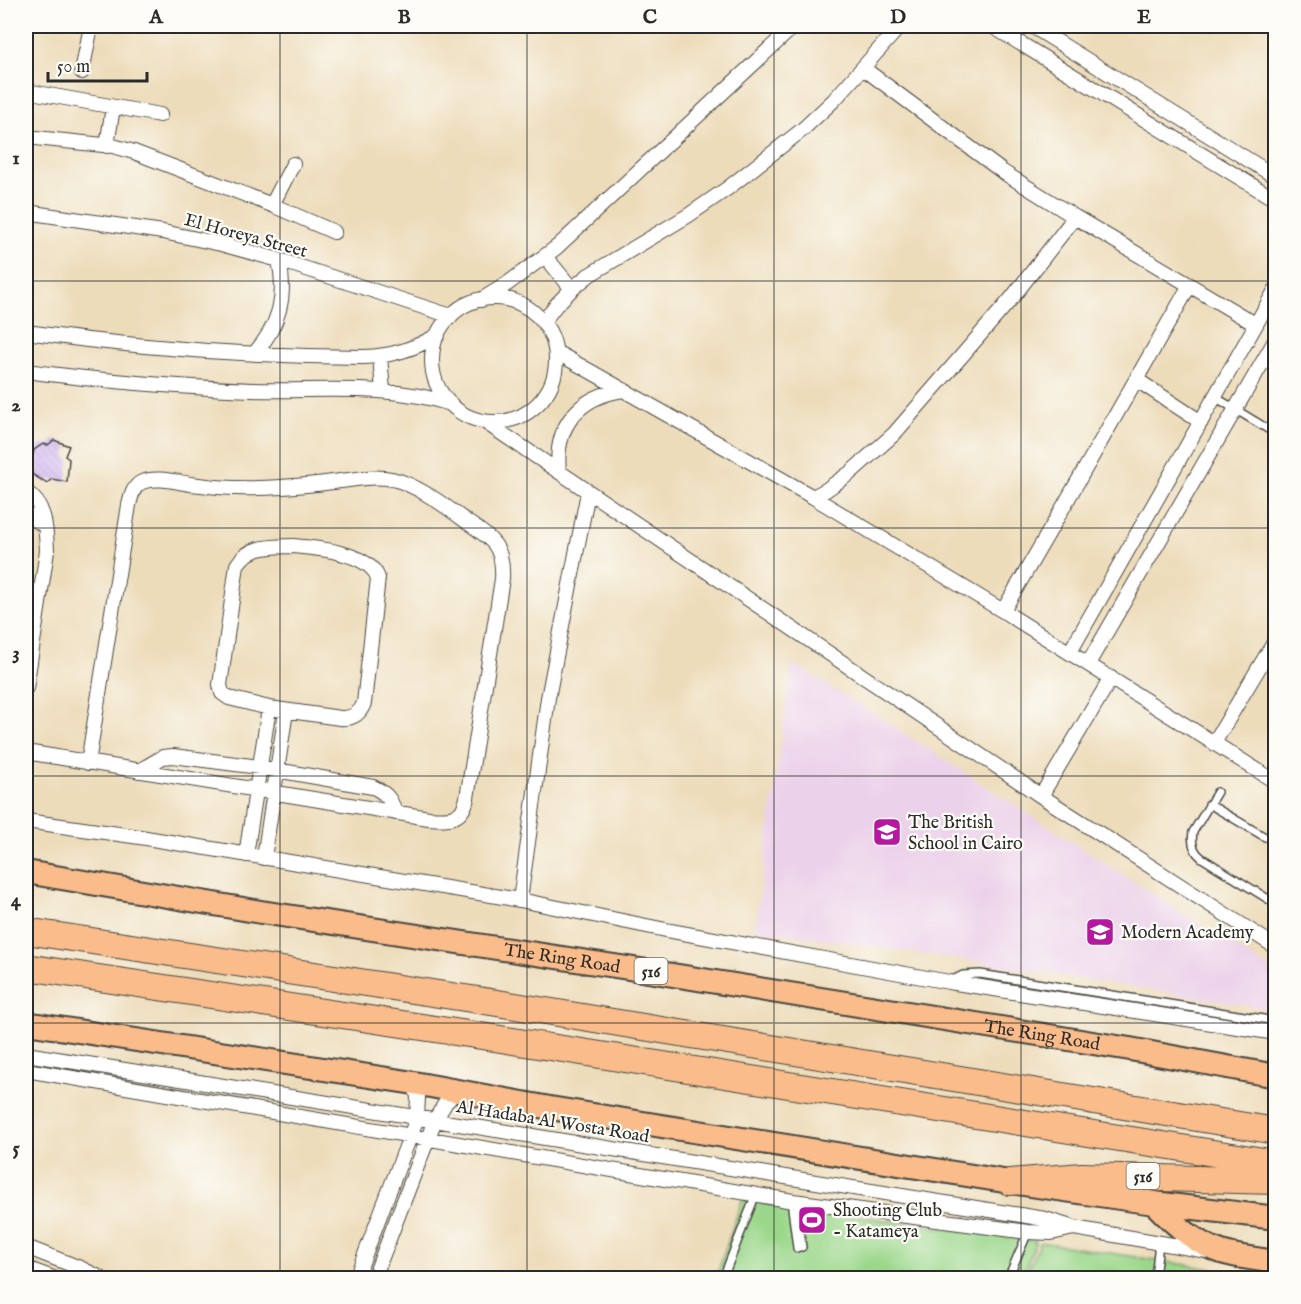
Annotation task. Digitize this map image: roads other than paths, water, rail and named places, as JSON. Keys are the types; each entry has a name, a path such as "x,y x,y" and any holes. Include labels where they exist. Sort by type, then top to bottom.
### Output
{"highway":[{"name":"The Ring Road","path":"26,872 261,912 654,972 1130,1049 1275,1076"},
{"path":"26,931 514,1005 1275,1131"},
{"name":"516","path":"26,966 477,1035 1275,1163"},
{"name":"516","path":"26,1023 414,1083 574,1112 1010,1182 1275,1218"},
{"name":"516","path":"1010,1182 1082,1176 1275,1181"},
{"path":"1154,1203 1185,1233 1207,1245 1231,1255 1275,1262"}],"street":[{"path":"82,72 91,26"},
{"path":"794,26 545,256 507,284 451,316 438,335 433,353 433,371 440,389 451,404 461,412 485,422 1041,796 1275,947"},
{"path":"543,322 556,305 589,275 689,215 756,167 802,130 834,100 900,26"},
{"path":"992,26 1275,200"},
{"path":"1032,26 1275,177"},
{"path":"863,68 1003,171 1075,217 1255,324"},
{"path":"26,90 160,116"},
{"path":"106,146 113,107"},
{"path":"26,137 106,146 144,155 334,232"},
{"path":"272,205 293,164"},
{"name":"El Horeya Street","path":"26,212 192,237 279,260 451,316"},
{"path":"813,497 850,473 894,434 1011,299 1075,217"},
{"path":"545,256 572,289"},
{"path":"254,354 269,336 278,316 282,293 279,260"},
{"path":"1003,611 1190,285"},
{"path":"1070,652 1275,289"},
{"path":"481,300 498,299 515,302 531,310 552,336 556,352 556,371 549,389 538,405 522,416 504,422 485,422"},
{"path":"26,332 145,347 254,354 380,357 410,350 438,335"},
{"path":"1088,664 1275,339"},
{"path":"556,352 813,497 1070,652 1275,782"},
{"path":"380,357 383,390"},
{"path":"26,371 86,379 253,390 383,390 417,395 451,404"},
{"path":"1137,380 1201,422"},
{"path":"559,471 557,460 561,436 572,416 590,400 600,395 624,390"},
{"path":"26,752 88,763 256,789 396,813 445,819 457,816 463,810 467,798 502,568 500,553 496,545 484,533 415,487 393,479 371,478 259,488 213,487 155,480 138,484 129,506 88,763"},
{"path":"26,492 36,500 40,507 45,526 47,551 26,688"},
{"path":"520,900 548,698 588,492"},
{"path":"26,514 45,526"},
{"path":"292,546 330,550 366,563 376,572 378,585 363,708 356,715 345,718 286,711 229,698 220,689 237,565 244,555 255,550 292,546"},
{"path":"1214,743 1275,639"},
{"path":"1041,796 1111,678"},
{"path":"246,855 269,708"},
{"path":"264,858 286,711"},
{"path":"139,771 159,759 173,756 259,767 373,787 388,796 396,813"},
{"path":"26,821 520,900 666,930 949,982 1058,993 1126,1003 1275,1033"},
{"name":"Al Hadaba Al Wosta Road","path":"26,1054 1046,1219 1074,1228 1231,1255"},
{"name":"Al Hadaba Al Wosta Road","path":"26,1070 793,1201 1028,1232 1051,1233 1074,1228"},
{"path":"356,1278 417,1118 418,1097 414,1083"},
{"path":"374,1278 435,1120 446,1102 457,1091"},
{"path":"793,1201 798,1179"},
{"path":"26,1247 101,1278"},
{"path":"26,1268 53,1278"}],"lane":[{"path":"1215,397 1275,434"},
{"path":"1217,792 1193,832 1191,839 1193,847 1197,853 1275,904"},
{"path":"1209,804 1265,837"},
{"path":"1126,1003 1275,1021"},
{"path":"723,1278 756,1194"},
{"path":"793,1201 792,1208 800,1247"},
{"path":"1008,1278 1028,1232"},
{"path":"1156,1277 1159,1243"}],"place":[{"name":"The British School in Cairo","path":"887,832"},
{"name":"Modern Academy","path":"1100,932"},
{"name":"Shooting Club - Katameya","path":"812,1220"}]}
